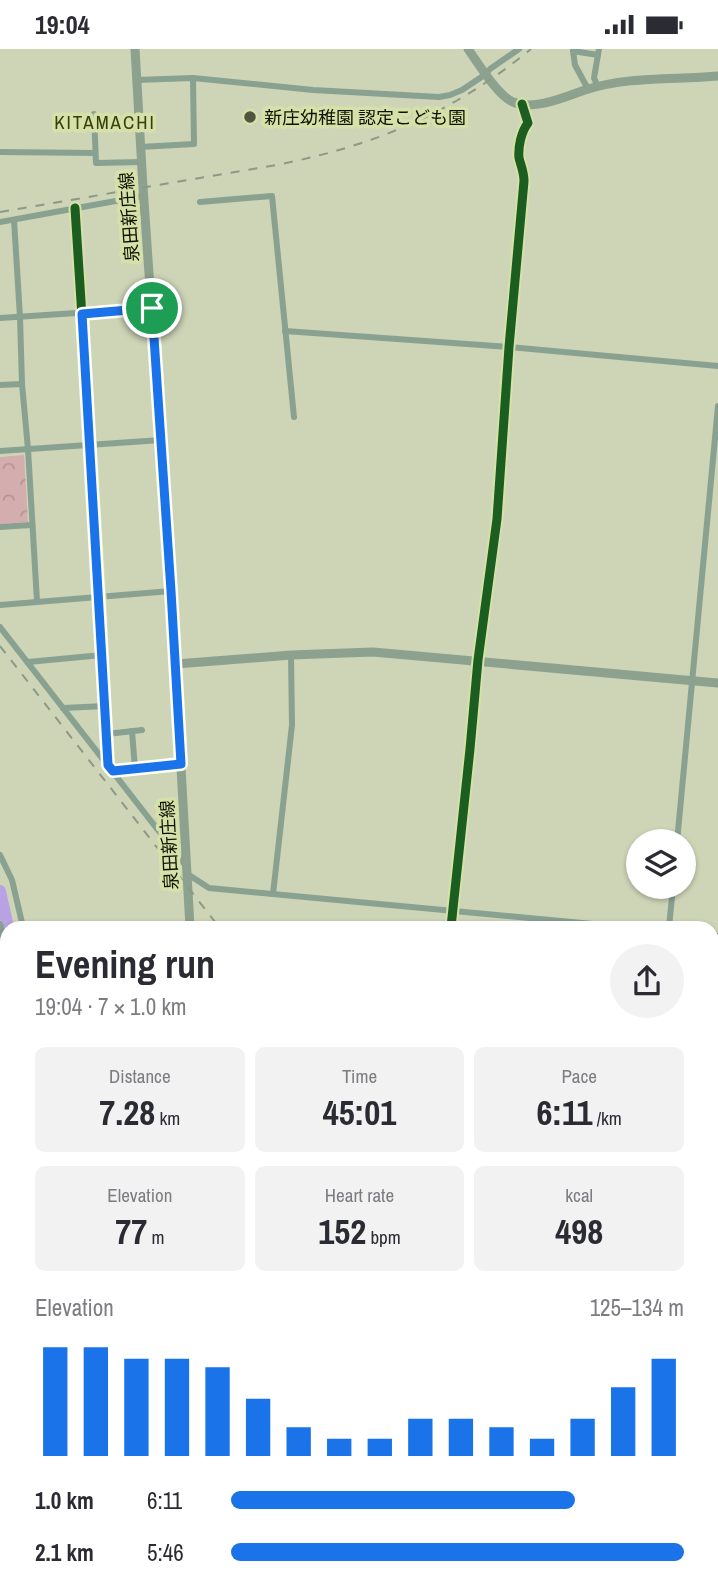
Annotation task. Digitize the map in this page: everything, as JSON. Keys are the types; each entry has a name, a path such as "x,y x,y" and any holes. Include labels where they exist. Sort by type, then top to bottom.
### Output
{"main road":[{"name":"泉田新庄線","path":"135,49 176,664 190,921"},
{"path":"468,49 496,89 512,102 522,104 551,103 593,88 634,80 718,76"},
{"path":"176,664 373,652 718,683"}],"street":[{"path":"136,80 193,78 313,90 439,97 462,90 519,49"},
{"path":"573,51 599,52 593,88 575,65 573,51"},
{"path":"140,147 194,144 193,78"},
{"path":"451,921 478,660 497,519 524,181 519,155 521,135 527,123 522,104"},
{"path":"94,114 96,163 141,162"},
{"path":"0,152 95,153"},
{"path":"0,222 143,195"},
{"path":"200,202 272,196 295,417"},
{"path":"75,208 111,768"},
{"path":"14,221 37,601"},
{"path":"0,319 152,308"},
{"path":"285,331 718,366"},
{"path":"0,385 22,384"},
{"path":"678,829 718,406"},
{"path":"0,451 161,440"},
{"path":"0,527 31,525"},
{"path":"0,605 171,591"},
{"path":"0,627 111,768 186,870 209,888 556,921"},
{"path":"28,662 103,655"},
{"path":"273,894 292,725 291,655"},
{"path":"63,708 106,706"},
{"path":"107,734 142,730"},
{"path":"132,731 135,769"},
{"path":"111,768 135,769 181,764"},
{"path":"0,855 12,880 22,921"},
{"path":"670,921 672,899"}],"green space":[{"path":"24,455 28,522 0,524 0,457"}],"waterway":[{"path":"0,891 7,921"}],"railway":[{"path":"0,212 276,165 346,148 379,137 442,109 502,72 531,49"},
{"path":"0,646 214,921"}],"cycle path":[{"path":"452,921 478,660 497,519 524,181 519,149 528,123 522,104"},
{"path":"75,208 108,765"}],"place":[{"name":"新庄幼稚園 認定こども園","path":"250,117"}],"district":[{"name":"KITAMACHI","path":"105,122"}],"route":[{"path":"152,308 181,764 113,771 108,765 82,314 152,308"}]}
